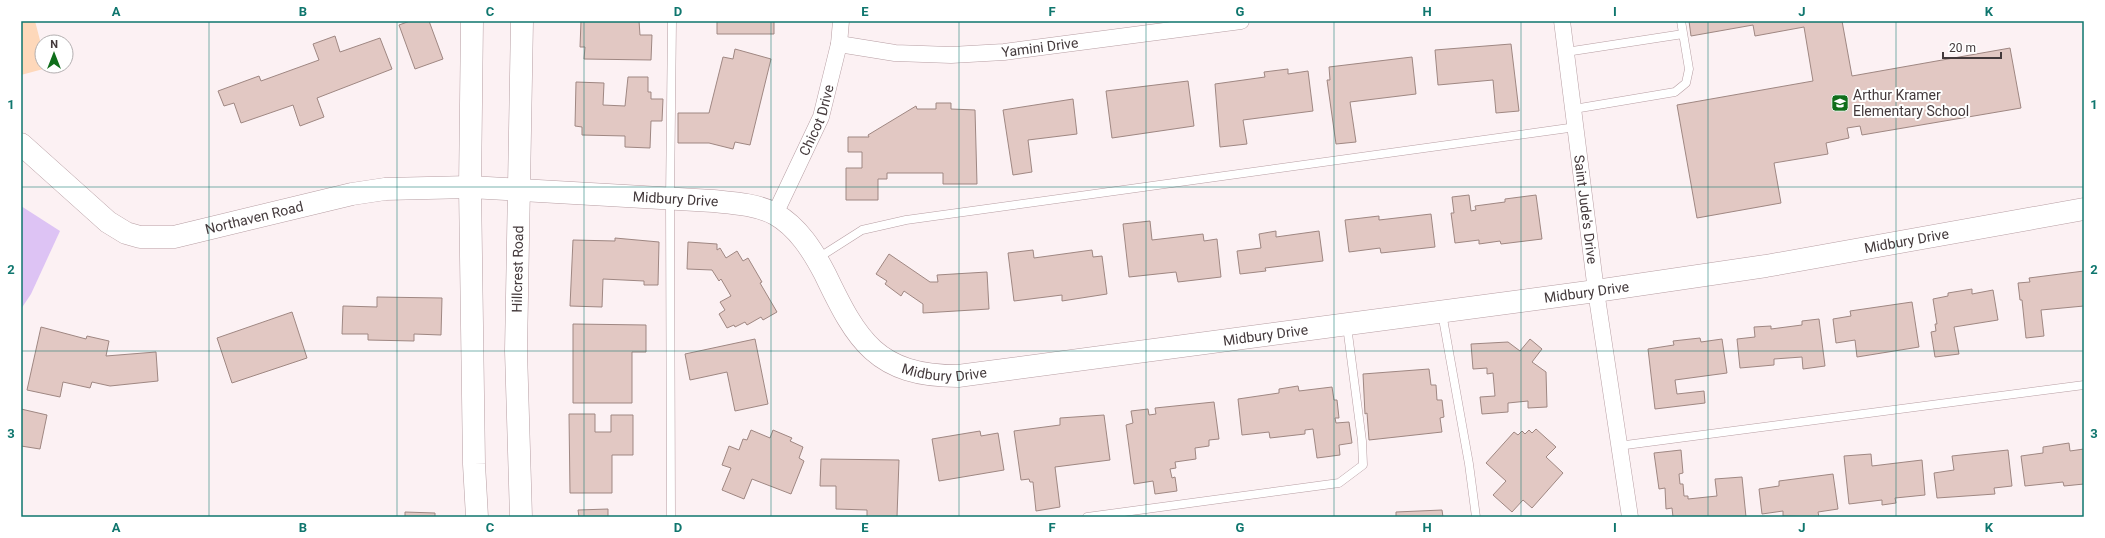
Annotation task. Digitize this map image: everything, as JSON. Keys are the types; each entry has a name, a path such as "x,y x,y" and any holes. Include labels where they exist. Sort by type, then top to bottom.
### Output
{"street":[{"path":"472,21 470,187 474,464 477,517"},
{"name":"Hillcrest Road","path":"521,517 516,351 522,21"},
{"name":"Chicot Drive","path":"774,214 821,117 839,44 841,21"},
{"name":"Yamini Drive","path":"839,44 895,53 959,55 1004,52 1241,21"},
{"name":"Saint Jude's Drive","path":"1562,21 1596,291 1618,446 1630,517"},
{"name":"Northaven Road","path":"21,144 108,222 126,232 140,237 174,237 358,193 384,189 470,187 519,190"},
{"name":"Midbury Drive","path":"519,190 670,198 748,205 774,214 795,229 817,259 844,315 869,348 889,361 912,371 934,376 958,376 1596,291 1766,266 2084,209"}],"lane":[{"path":"671,517 670,198 672,21"},
{"path":"1574,109 1675,92 1686,83 1689,68 1681,21"},
{"path":"1566,52 1684,34"},
{"path":"817,259 862,230 906,220 1576,128"},
{"path":"1442,311 1469,464 1476,517"},
{"path":"1087,517 1339,483 1363,465 1362,441 1347,324"},
{"path":"1618,446 2084,385"}],"shaded area":[{"path":"21,21 35,21 38,34 34,34 34,72 21,75"},
{"path":"21,206 60,231 31,294 21,309"}],"building":[{"path":"410,21 429,21 443,59 415,69 399,25"},
{"path":"581,21 639,21 640,35 652,35 651,60 584,59 585,47 580,47"},
{"path":"717,21 774,21 774,34 717,34"},
{"path":"1689,21 1842,21 1852,76 2010,48 2021,108 1862,135 1860,126 1847,128 1849,138 1826,143 1828,154 1774,163 1781,203 1697,218 1677,105 1813,81 1804,27 1755,36 1753,25 1691,36"},
{"path":"335,36 340,52 380,38 392,69 317,98 324,117 300,126 293,105 241,123 234,103 224,106 218,91 259,76 261,81 319,60 313,44"},
{"path":"1511,44 1519,111 1496,113 1493,80 1438,85 1435,50"},
{"path":"735,49 771,59 750,145 735,142 733,149 709,143 678,143 678,113 709,113 723,57 733,59"},
{"path":"1412,57 1416,94 1350,102 1356,142 1336,144 1327,80 1330,80 1329,67"},
{"path":"1288,69 1288,74 1308,71 1313,111 1243,120 1247,144 1220,147 1215,84 1265,77 1264,72"},
{"path":"628,77 648,77 648,92 651,92 651,99 663,99 662,121 651,121 650,148 625,147 625,136 582,135 582,127 575,126 576,82 604,83 603,105 625,106"},
{"path":"1188,81 1194,126 1112,138 1106,91"},
{"path":"1073,99 1077,134 1028,140 1032,172 1013,175 1003,110"},
{"path":"936,103 951,103 951,109 975,110 977,184 943,184 943,173 887,173 887,179 878,179 878,200 846,200 846,168 862,168 862,152 848,152 848,137 869,137 868,135 916,106 917,109 936,109"},
{"path":"1469,195 1471,211 1476,210 1475,206 1505,202 1505,199 1536,195 1542,239 1501,244 1500,241 1479,244 1479,240 1455,243 1451,213 1454,213 1452,197"},
{"path":"1431,214 1435,247 1381,253 1380,248 1349,252 1345,220 1379,216 1379,220"},
{"path":"1150,221 1152,240 1203,234 1204,241 1217,239 1221,277 1178,282 1176,272 1129,277 1123,224"},
{"path":"1276,231 1276,237 1319,231 1323,261 1265,268 1266,271 1240,274 1237,251 1261,248 1259,234"},
{"path":"615,238 659,242 658,285 644,285 644,281 603,279 602,307 570,306 573,240 615,241"},
{"path":"688,242 717,244 717,250 720,248 726,258 737,251 743,261 748,258 762,282 760,283 777,312 763,320 761,317 747,325 745,322 735,327 734,325 727,328 719,314 725,310 720,302 731,296 721,279 719,281 712,270 687,269"},
{"path":"1033,250 1034,258 1092,250 1093,257 1102,256 1107,294 1062,301 1062,295 1014,301 1008,253"},
{"path":"889,254 930,282 938,282 937,275 987,272 989,309 923,313 923,304 904,291 901,296 885,284 887,281 876,274"},
{"path":"2084,271 2084,306 2041,310 2044,336 2026,338 2022,300 2020,300 2018,283 2030,282 2029,278"},
{"path":"1972,289 1972,294 1993,290 1998,320 1954,327 1959,354 1935,357 1931,332 1936,331 1935,324 1937,324 1933,299 1948,296 1948,293"},
{"path":"377,297 442,298 441,335 414,334 414,341 368,340 368,334 342,334 343,306 377,307"},
{"path":"1912,302 1919,347 1857,357 1855,340 1836,343 1833,319 1851,316 1850,311"},
{"path":"292,312 307,358 232,383 217,338"},
{"path":"1819,319 1825,366 1803,369 1802,357 1774,359 1774,365 1740,368 1737,339 1755,337 1754,327 1771,326 1771,329 1802,325 1802,321"},
{"path":"573,324 646,325 646,352 632,352 632,403 573,403"},
{"path":"41,327 86,339 87,336 109,341 106,356 156,352 158,381 110,386 92,382 90,388 63,382 60,397 27,390"},
{"path":"1700,338 1701,342 1722,339 1727,373 1675,380 1677,394 1704,391 1705,403 1655,409 1648,349 1674,345 1673,341"},
{"path":"755,339 768,404 735,411 727,372 690,380 685,354"},
{"path":"1530,339 1542,349 1532,362 1546,372 1547,407 1528,408 1528,401 1508,403 1508,412 1482,414 1480,397 1495,396 1493,373 1487,374 1487,368 1473,369 1471,344 1508,342 1520,351"},
{"path":"1429,369 1431,385 1436,385 1437,400 1442,400 1444,417 1440,418 1442,432 1369,440 1367,413 1365,414 1363,374"},
{"path":"1298,386 1299,391 1332,387 1334,400 1337,400 1339,418 1335,418 1336,423 1349,422 1352,443 1339,445 1340,455 1317,458 1313,429 1305,430 1305,434 1270,438 1269,432 1242,435 1238,399 1279,393 1279,389"},
{"path":"1214,402 1219,439 1209,440 1209,446 1195,448 1196,459 1175,462 1176,468 1170,469 1172,478 1175,477 1177,491 1155,494 1153,481 1134,484 1126,425 1133,423 1131,411 1148,409 1149,415 1156,414 1155,408"},
{"path":"21,409 47,415 40,449 21,446"},
{"path":"569,414 595,414 595,432 611,432 611,415 633,415 633,455 612,455 612,493 570,493"},
{"path":"1104,415 1110,460 1055,467 1060,507 1036,511 1033,482 1030,482 1029,479 1021,480 1014,431 1060,425 1060,418"},
{"path":"1536,429 1556,447 1546,457 1563,473 1532,508 1523,500 1512,512 1493,495 1506,481 1486,463 1514,432 1518,435 1522,431 1525,434 1529,430 1532,433"},
{"path":"751,430 770,438 773,430 792,438 790,441 803,447 799,458 804,461 791,494 752,479 744,499 722,490 731,468 722,465 729,446 739,450 743,439 747,440"},
{"path":"980,431 981,436 998,433 1004,470 939,481 932,439"},
{"path":"2069,443 2070,451 2084,449 2084,484 2064,486 2063,482 2025,486 2021,456 2043,453 2043,447"},
{"path":"1681,450 1683,473 1679,474 1680,484 1683,484 1684,496 1688,496 1688,499 1717,496 1715,479 1742,477 1746,517 1673,517 1672,508 1666,509 1665,488 1659,489 1654,453"},
{"path":"2008,450 2012,486 1994,488 1995,494 1937,498 1934,473 1954,470 1952,456"},
{"path":"1871,454 1872,466 1922,460 1925,495 1895,498 1896,503 1882,505 1882,500 1849,504 1844,456"},
{"path":"821,459 899,460 897,517 867,517 867,510 836,509 836,486 820,486"},
{"path":"1833,474 1838,509 1818,512 1819,517 1783,516 1783,511 1762,514 1759,489 1779,486 1779,481"},
{"path":"608,509 608,517 579,517 578,510"},
{"path":"1442,510 1443,517 1396,517 1396,512"},
{"path":"405,512 435,513 435,517 405,517"}],"place":[{"name":"Arthur Kramer Elementary School","path":"1840,103"}]}
